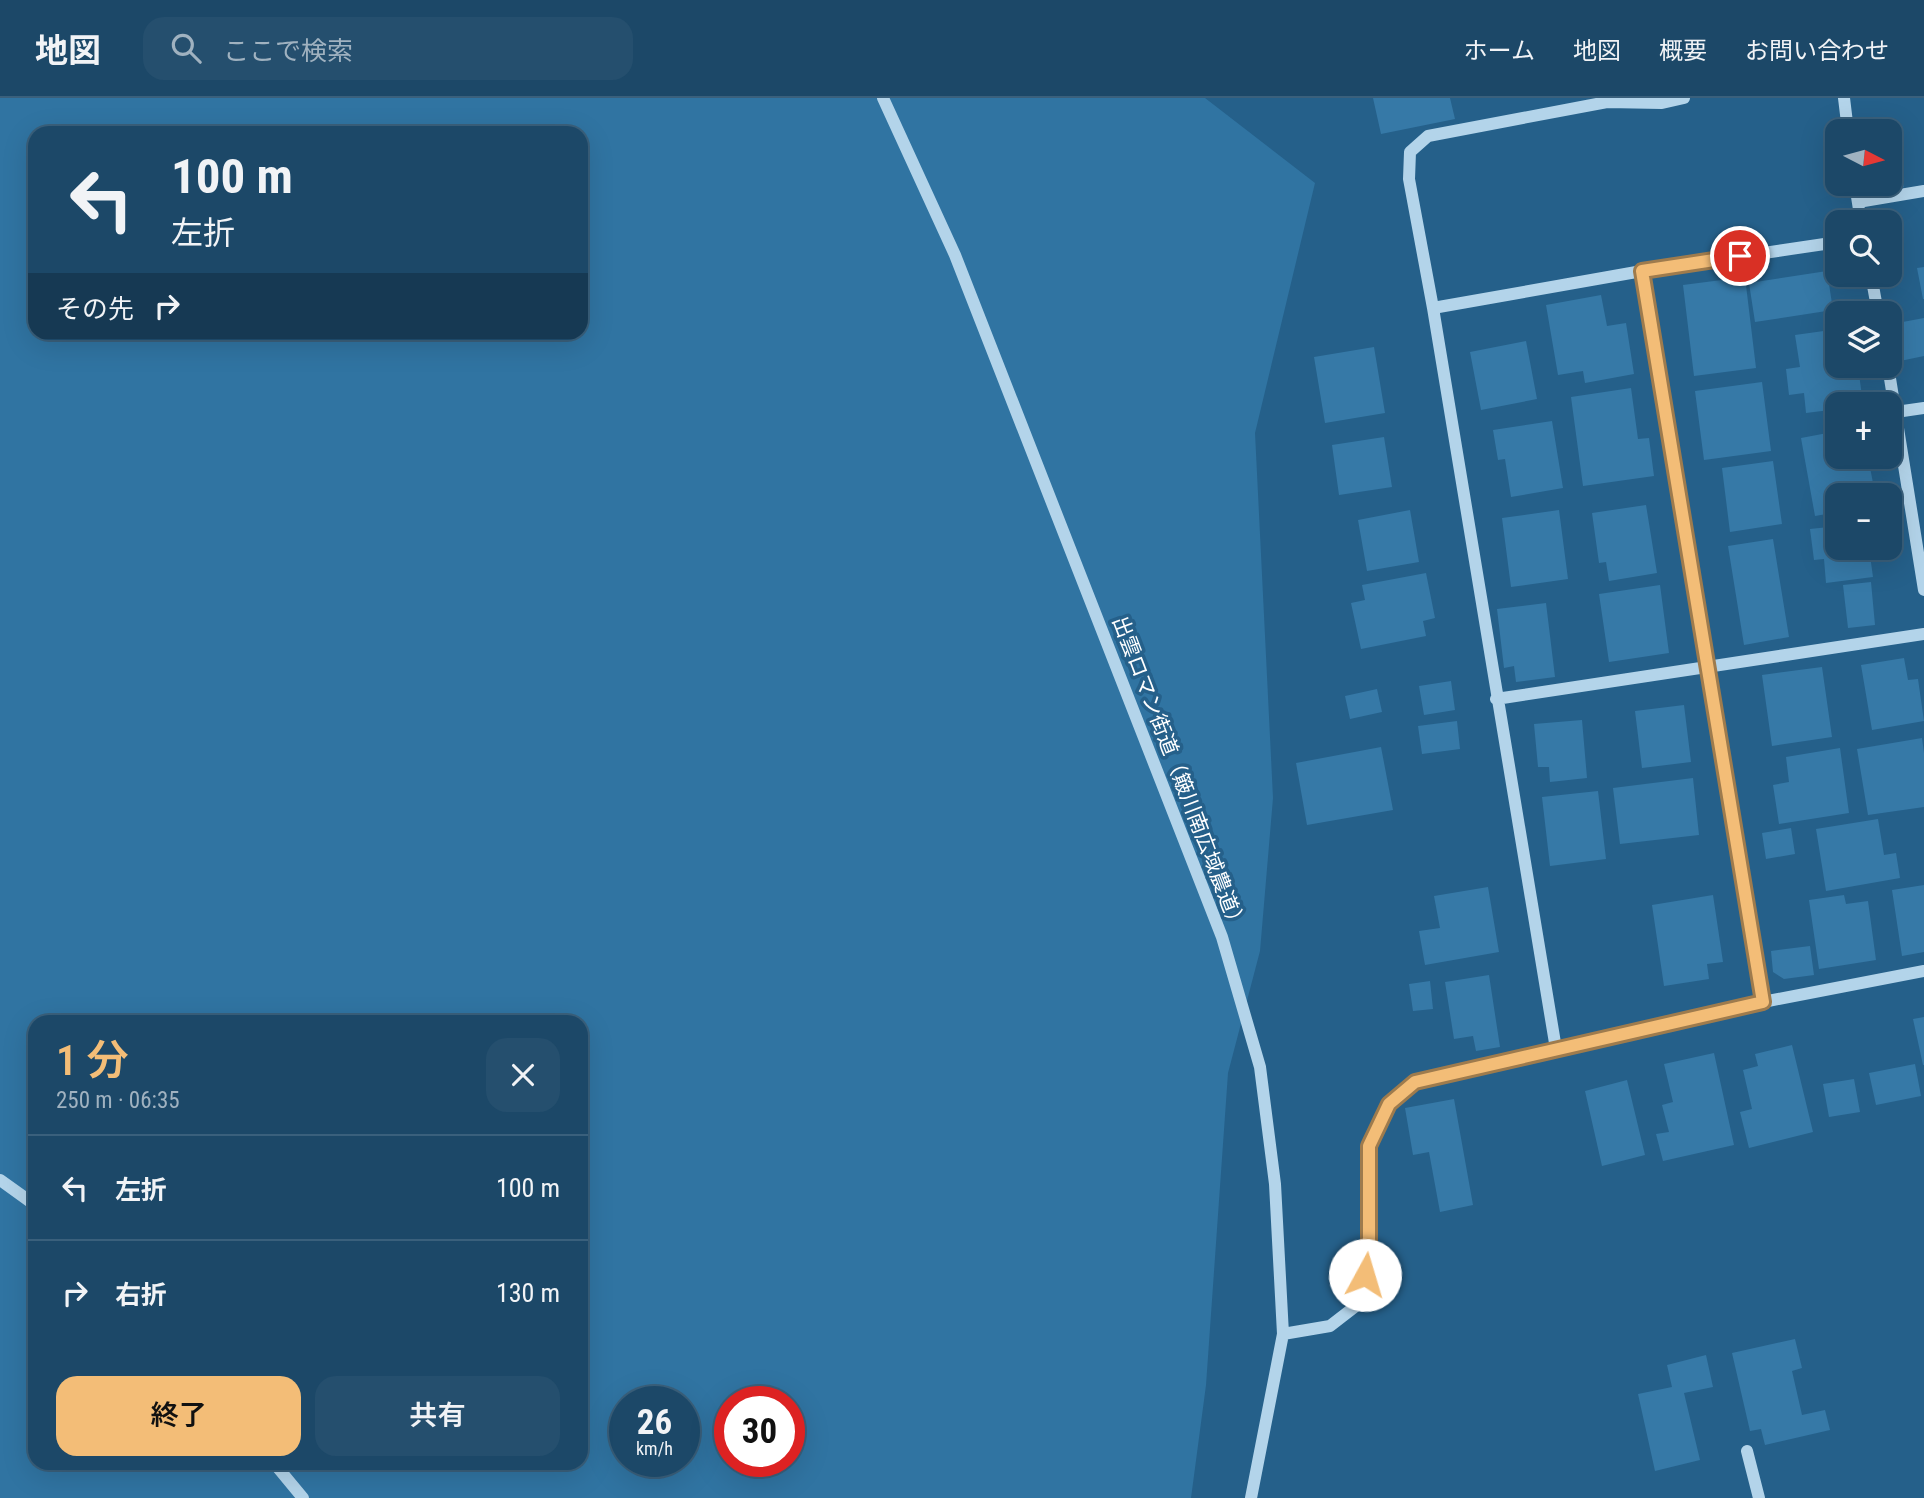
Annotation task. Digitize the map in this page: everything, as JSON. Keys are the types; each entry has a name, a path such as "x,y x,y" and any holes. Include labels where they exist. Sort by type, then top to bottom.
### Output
{"street":[{"name":"出雲ロマン街道（簸川南広域農道）","path":"883,98 955,255 1222,937 1260,1067 1275,1184 1283,1334 1251,1498"},
{"path":"1556,1049 1433,308 1409,180 1410,152 1428,136 1607,102 1662,103 1684,98"},
{"path":"1844,98 1847,119"},
{"path":"1858,202 1924,191"},
{"path":"1857,196 1859,210"},
{"path":"1433,308 1642,271 1825,244"},
{"path":"1642,271 1763,1002"},
{"path":"1902,411 1924,408"},
{"path":"1902,450 1924,590"},
{"path":"1496,699 1924,634"},
{"path":"1283,1334 1330,1326 1361,1302 1369,1247 1369,1146 1389,1104 1415,1082 1763,1002 1924,971"},
{"path":"0,1180 28,1200"},
{"path":"1747,1451 1759,1498"},
{"path":"280,1470 303,1498"}],"shaded area":[{"path":"0,98 1205,98 1315,183 1255,433 1273,798 1260,951 1228,1073 1206,1385 1191,1498 0,1498"}],"building":[{"path":"1373,98 1450,98 1455,119 1381,134"},
{"path":"1924,267 1924,299 1923,299 1917,268"},
{"path":"1825,271 1825,287 1829,287 1832,301 1825,301 1825,311 1755,322 1749,283"},
{"path":"1745,277 1756,368 1694,376 1683,285"},
{"path":"1601,295 1607,326 1626,323 1634,374 1585,383 1583,371 1558,375 1546,305"},
{"path":"1924,318 1924,356 1902,361 1902,322"},
{"path":"1825,331 1825,378 1860,378 1861,392 1825,392 1825,411 1806,413 1804,393 1789,395 1786,369 1800,367 1795,335"},
{"path":"1526,341 1537,399 1481,410 1470,352"},
{"path":"1374,347 1385,413 1325,423 1314,357"},
{"path":"1762,382 1771,451 1704,460 1695,391"},
{"path":"1631,388 1638,439 1649,438 1654,476 1583,486 1571,397"},
{"path":"1552,421 1563,488 1511,497 1505,459 1498,460 1493,430"},
{"path":"1825,433 1825,469 1870,469 1873,483 1825,483 1825,514 1815,516 1801,438"},
{"path":"1384,437 1392,487 1339,495 1332,445"},
{"path":"1773,461 1782,524 1730,532 1722,468"},
{"path":"1646,505 1657,573 1609,581 1606,562 1599,563 1592,513"},
{"path":"1410,510 1419,562 1367,571 1358,520"},
{"path":"1559,510 1568,579 1511,587 1502,518"},
{"path":"1825,527 1825,560 1871,560 1873,577 1826,583 1824,559 1814,560 1810,529"},
{"path":"1773,539 1789,637 1744,645 1728,546"},
{"path":"1426,573 1435,618 1423,621 1426,636 1361,649 1351,603 1365,600 1362,585"},
{"path":"1871,582 1875,625 1848,628 1843,585"},
{"path":"1660,585 1669,653 1609,662 1599,594"},
{"path":"1546,603 1555,677 1516,682 1514,666 1504,668 1497,609"},
{"path":"1904,658 1908,680 1918,679 1924,721 1872,730 1861,665"},
{"path":"1822,667 1832,737 1772,746 1762,675"},
{"path":"1451,681 1455,710 1424,715 1419,686"},
{"path":"1377,689 1382,712 1350,719 1345,696"},
{"path":"1684,705 1691,762 1642,768 1635,711"},
{"path":"1582,720 1587,778 1550,782 1549,767 1538,767 1534,724"},
{"path":"1457,721 1460,749 1422,754 1418,726"},
{"path":"1922,738 1924,807 1868,815 1857,749"},
{"path":"1381,747 1393,810 1307,825 1296,763"},
{"path":"1840,748 1849,813 1779,824 1773,785 1789,782 1786,757"},
{"path":"1693,778 1699,835 1620,844 1613,788"},
{"path":"1598,791 1606,859 1550,866 1542,797"},
{"path":"1878,819 1884,855 1896,853 1900,878 1826,891 1816,829"},
{"path":"1791,828 1795,854 1766,859 1762,833"},
{"path":"1924,885 1924,952 1902,956 1892,890"},
{"path":"1488,887 1499,952 1425,965 1419,931 1440,928 1434,896"},
{"path":"1713,895 1723,962 1707,964 1709,979 1664,986 1652,905"},
{"path":"1844,895 1846,904 1868,901 1876,960 1819,969 1809,900"},
{"path":"1810,946 1814,975 1784,979 1773,972 1771,951"},
{"path":"1489,975 1500,1047 1476,1051 1473,1036 1454,1039 1445,982"},
{"path":"1430,981 1433,1009 1413,1011 1409,984"},
{"path":"1924,1017 1924,1065 1923,1065 1913,1019"},
{"path":"1792,1045 1813,1132 1749,1148 1740,1112 1752,1109 1743,1070 1758,1066 1755,1054"},
{"path":"1714,1053 1734,1145 1663,1161 1656,1134 1669,1132 1662,1105 1673,1102 1664,1064"},
{"path":"1915,1064 1921,1096 1876,1105 1869,1073"},
{"path":"1854,1079 1860,1112 1829,1117 1823,1084"},
{"path":"1627,1080 1645,1155 1602,1166 1585,1091"},
{"path":"1454,1099 1473,1205 1440,1212 1429,1152 1413,1155 1405,1108"},
{"path":"1795,1339 1802,1368 1792,1371 1802,1415 1825,1410 1830,1430 1765,1445 1761,1429 1750,1431 1732,1353"},
{"path":"1706,1355 1713,1387 1684,1393 1700,1460 1655,1471 1638,1394 1672,1387 1667,1365"}],"route":[{"path":"1365,1275 1369,1247 1369,1146 1389,1104 1415,1082 1763,1002 1642,271 1740,256"}]}
